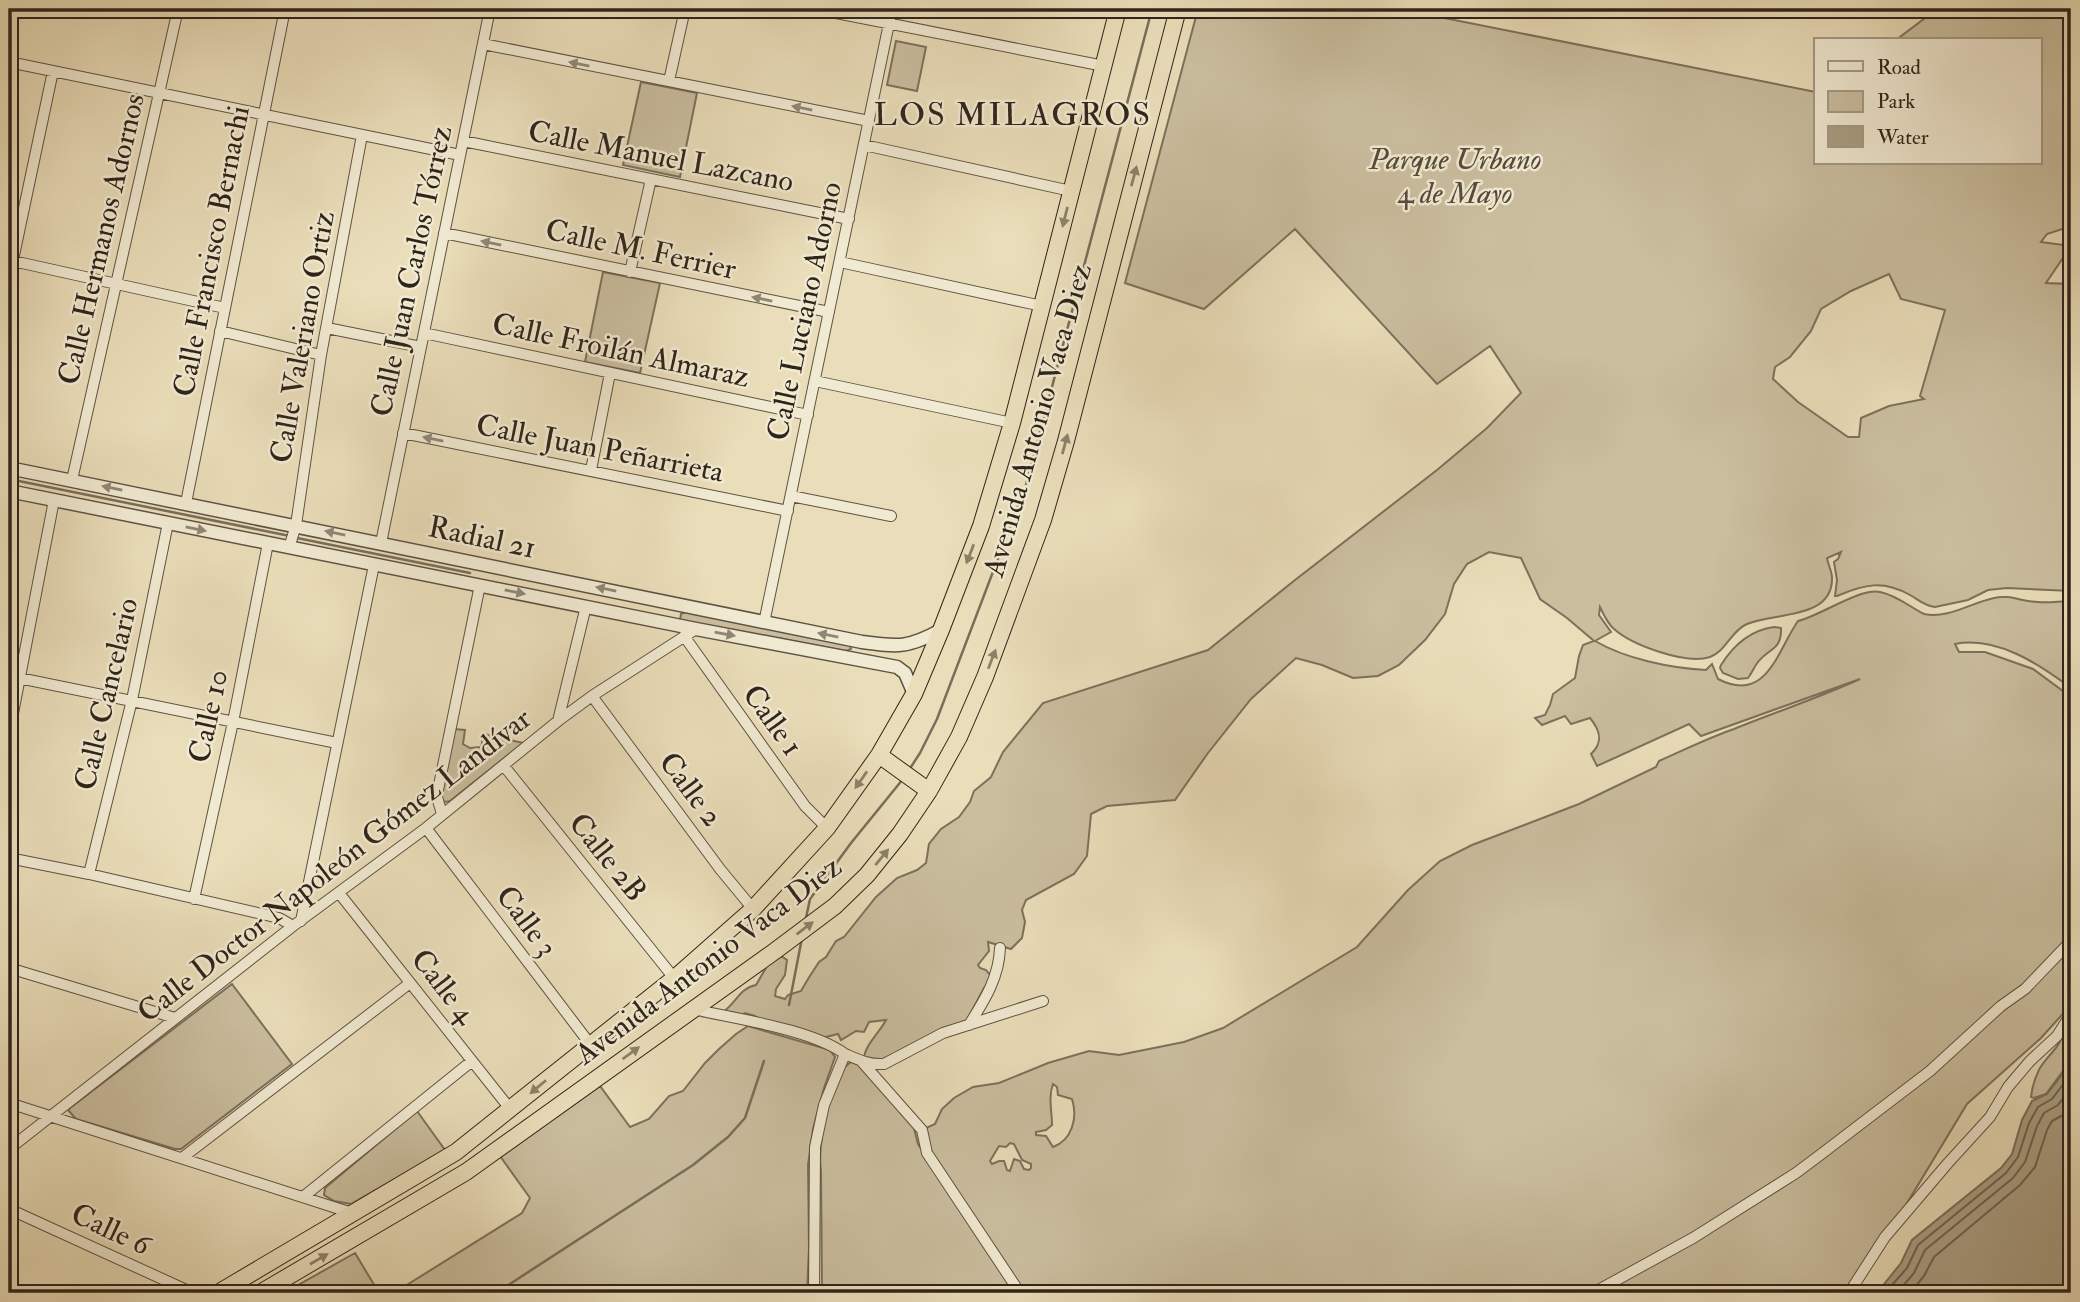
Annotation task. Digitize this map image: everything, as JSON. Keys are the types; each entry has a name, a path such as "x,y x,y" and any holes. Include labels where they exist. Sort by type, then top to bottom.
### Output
{"highway":[{"name":"Avenida Antonio Vaca Diez","path":"218,1293 456,1152 511,1110 674,978 752,909 886,760 981,526 1012,423 1118,9"},
{"name":"Avenida Antonio Vaca Diez","path":"260,1293 466,1172 775,951 835,906 867,875 900,834 925,788 959,737 985,677 1043,520 1178,9"},
{"path":"886,760 925,788"}],"street":[{"name":"Calle Hermanos Adornos","path":"72,480 178,9"},
{"name":"Calle Francisco Bernachi","path":"186,503 285,9"},
{"name":"Calle Juan Carlos Tórrez","path":"381,543 489,9"},
{"path":"669,81 685,9"},
{"path":"816,9 1104,66"},
{"name":"Calle Luciano Adorno","path":"764,623 892,9"},
{"path":"482,44 869,121"},
{"path":"9,62 460,155"},
{"path":"9,279 53,71"},
{"name":"Calle Valeriano Ortiz","path":"290,545 321,355 362,135"},
{"name":"Calle Manuel Lazcano","path":"463,141 849,219"},
{"path":"864,145 1071,191"},
{"path":"630,272 651,179"},
{"name":"Calle M. Ferrier","path":"444,233 829,312"},
{"path":"13,261 225,308"},
{"path":"840,262 1042,306"},
{"path":"327,328 421,347"},
{"path":"220,331 321,355"},
{"name":"Calle Froilán Almaraz","path":"424,333 808,415"},
{"path":"591,470 610,373"},
{"path":"815,381 1012,423"},
{"name":"Calle Juan Peñarrieta","path":"403,433 788,511"},
{"name":"Radial 21","path":"13,480 72,480 294,528 381,543 480,585 586,606 690,632 897,667 905,673 914,694"},
{"name":"Radial 21","path":"13,480 54,500 268,543 290,545 374,565 428,563 895,647 913,644 941,630"},
{"path":"791,496 891,516"},
{"path":"9,734 12,695 19,678 54,500"},
{"name":"Calle Cancelario","path":"89,874 131,700 168,523"},
{"name":"Calle 10","path":"194,899 233,722 268,543"},
{"path":"9,858 297,923 374,565"},
{"path":"442,814 437,797 438,790 480,585"},
{"path":"558,721 586,606"},
{"name":"Calle Doctor Napoleón Gómez Landívar","path":"9,1149 297,923 425,828 558,721 690,632"},
{"name":"Calle 1","path":"690,632 805,806 827,828"},
{"path":"858,659 862,642"},
{"path":"19,678 337,743"},
{"name":"Calle 2","path":"592,696 752,909"},
{"name":"Calle 2B","path":"504,766 674,978"},
{"name":"Calle 3","path":"425,828 590,1044"},
{"name":"Calle 4","path":"339,893 511,1110"},
{"path":"1593,1293 1693,1238 1820,1155 1930,1071 2001,1006 2025,989 2071,941"},
{"path":"968,1025 994,982 1000,948"},
{"path":"9,968 175,1018"},
{"path":"182,1158 410,983"},
{"path":"693,1009 817,1039 862,1062 874,1065 884,1064 943,1033 1043,1002"},
{"path":"1849,1293 1885,1237 1990,1117 2008,1087 2030,1061 2057,1036 2071,1014"},
{"path":"814,1293 816,1147 824,1105 845,1054"},
{"path":"303,1197 472,1061"},
{"path":"862,1062 922,1130 927,1153 1020,1293"},
{"path":"9,1103 352,1213"},
{"name":"Calle 6","path":"9,1209 193,1293"}],"green space":[{"name":"Parque Urbano 4 de Mayo","path":"1198,9 1399,9 1814,92 1814,164 2042,164 2042,38 1899,38 1937,9 2071,9 2071,226 2047,234 2041,242 2071,246 2046,283 2071,284 2071,591 2007,588 1988,590 1968,600 1935,607 1900,590 1874,585 1835,596 1837,580 1834,562 1841,552 1827,558 1832,578 1830,592 1822,602 1798,613 1745,625 1720,651 1710,657 1700,659 1674,656 1646,647 1612,627 1600,607 1599,615 1611,632 1595,641 1634,658 1663,665 1706,670 1712,664 1718,679 1735,685 1748,685 1759,680 1768,671 1798,621 1861,594 1880,592 1897,598 1924,614 1933,615 2000,597 2032,602 2071,601 2071,688 2031,661 2002,648 1986,644 1955,644 1959,652 1985,652 2033,669 2071,697 2071,936 2038,971 1940,1057 1814,1157 1735,1209 1586,1293 1022,1293 929,1152 926,1128 935,1124 942,1109 954,1098 973,1087 999,1083 1048,1063 1089,1051 1119,1055 1184,1042 1223,1028 1357,947 1408,890 1440,861 1472,845 1579,804 1656,767 1659,761 1705,740 1860,679 1701,736 1689,724 1597,766 1591,754 1598,745 1599,736 1590,718 1571,724 1565,716 1542,725 1535,718 1545,715 1553,694 1575,678 1583,645 1594,641 1540,599 1521,558 1489,552 1467,564 1454,584 1445,614 1425,640 1399,665 1378,676 1353,678 1296,658 1251,699 1175,800 1107,806 1091,814 1087,856 1074,874 1026,900 1022,910 1025,922 1022,938 1011,949 988,942 989,951 978,965 992,977 967,1020 876,1061 864,1058 865,1053 886,1020 869,1022 864,1032 856,1031 841,1040 838,1034 822,1038 760,1021 745,1013 742,1015 723,1012 742,992 756,985 767,966 781,956 787,960 785,975 776,989 775,996 785,999 788,995 801,991 819,962 826,957 836,941 844,937 876,897 897,878 926,863 929,844 941,829 959,817 974,791 991,777 1003,752 1043,703 1208,650 1437,470 1487,428 1521,393 1490,346 1437,384 1295,229 1204,309 1125,283","holes":["1889,274 1901,299 1945,310 1920,396 1924,399 1889,406 1861,418 1859,437 1848,437 1798,402 1773,379 1775,367 1790,357 1811,331 1821,309 1851,291","1053,1084 1057,1087 1058,1095 1072,1099 1074,1106 1074,1121 1069,1134 1053,1147 1046,1136 1036,1135 1036,1132 1046,1130 1052,1125 1050,1099","1010,1143 1014,1144 1022,1160 1031,1164 1029,1170 1024,1169 1020,1161 1014,1159 1010,1171 1004,1161 992,1164 990,1161 999,1146 1006,1147"]},
{"path":"896,41 926,47 917,91 887,85"},
{"path":"641,82 697,93 680,177 623,165"},
{"path":"603,272 660,283 640,373 585,362"},
{"path":"687,611 850,644 851,649 846,651 680,620 681,614"},
{"path":"1774,627 1781,628 1777,645 1762,657 1748,678 1738,679 1723,673 1721,665 1737,645 1750,635"},
{"path":"453,729 465,730 463,744 470,748 481,747 484,734 523,743 450,801 445,802 440,798"},
{"path":"2071,944 2069,1007 2041,1038 1967,1104 1898,1218 1845,1293 1599,1293 1838,1146"},
{"path":"232,984 292,1064 181,1149 76,1119 68,1110 70,1108"},
{"path":"2071,1018 2071,1060 2046,1094 2031,1097 2039,1070 2057,1047"},
{"path":"748,1026 830,1050 835,1057 813,1129 808,1165 807,1293 394,1293 522,1213 530,1198 500,1156 600,1086 630,1127 649,1119 669,1096 683,1091 719,1049"},
{"path":"853,1061 860,1065 914,1128 918,1144 1016,1293 822,1293 820,1160 823,1128 837,1079"},
{"path":"417,1111 445,1150 351,1204 334,1201 324,1195 325,1188"},
{"path":"355,1253 379,1293 284,1293"}],"water":[{"path":"2071,1063 2071,1293 1877,1293 1901,1263 1912,1240 2001,1168 2012,1154 2022,1120 2032,1101 2047,1094"}],"waterway":[{"path":"909,770 937,719 1026,485 1152,9"},
{"path":"9,479 290,536"},
{"path":"297,538 470,573"},
{"path":"806,918 810,899 903,779"},
{"path":"789,1005 802,938"},
{"path":"496,1293 693,1165 728,1137 745,1118 764,1061"}],"district":[{"name":"LOS MILAGROS","path":"1013,114"}]}
